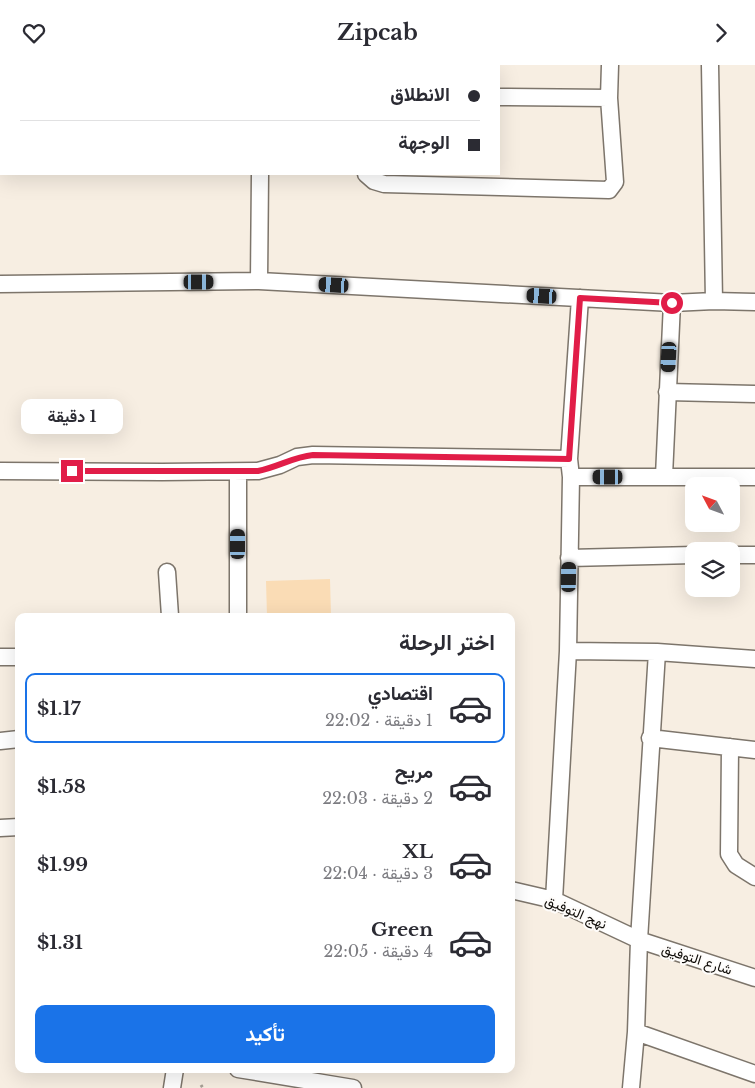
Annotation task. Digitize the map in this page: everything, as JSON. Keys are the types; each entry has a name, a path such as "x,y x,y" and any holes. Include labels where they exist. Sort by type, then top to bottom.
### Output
{"street":[{"path":"367,175 374,181 384,184 609,190 615,182 609,98 610,65"},
{"path":"710,65 714,301"},
{"path":"500,97 609,98"},
{"path":"259,281 260,175"},
{"path":"0,284 259,281 672,303 755,302"},
{"path":"554,900 568,651 571,477 569,459 580,298"},
{"path":"664,476 672,303"},
{"path":"667,392 755,394"},
{"path":"0,471 238,472 266,469 297,457 313,455 569,459"},
{"path":"238,472 238,613"},
{"path":"571,477 755,477"},
{"path":"569,558 685,555"},
{"path":"740,555 755,555"},
{"path":"167,572 170,613"},
{"path":"568,651 656,653 755,659"},
{"path":"631,1088 636,1032 639,940 656,653"},
{"path":"0,657 15,657"},
{"path":"650,738 755,750"},
{"path":"0,741 15,739"},
{"path":"730,747 729,854 736,865 755,877"},
{"path":"0,828 15,827"},
{"name":"نهج التوفيق","path":"515,891 554,900 639,940"},
{"name":"شارع التوفيق","path":"639,940 755,978"},
{"path":"636,1032 755,1074"},
{"path":"172,1088 174,1073"},
{"path":"262,1073 352,1088"}],"shaded area":[{"path":"330,579 331,613 267,613 266,581"}],"route":[{"path":"72,471 258,471 280,465 297,457 313,455 569,459 580,298 672,303"}]}
